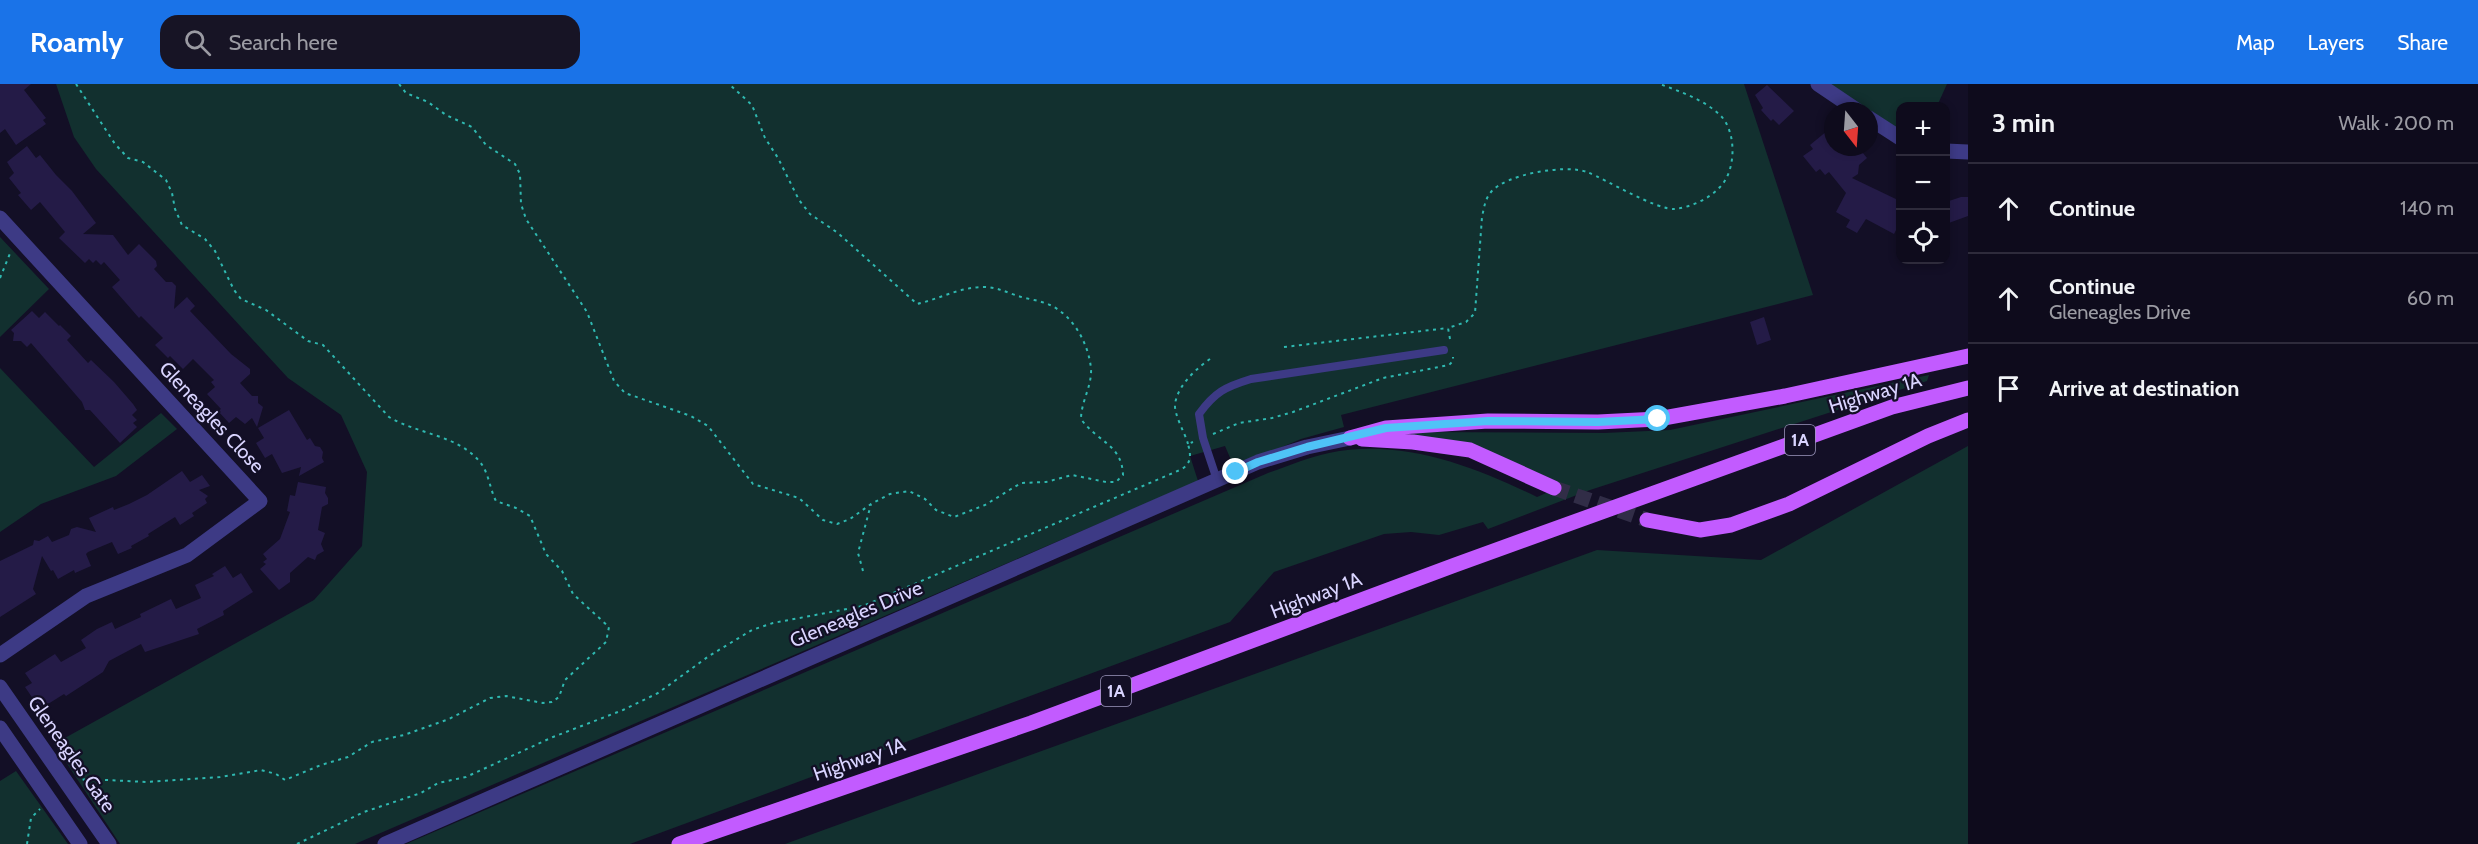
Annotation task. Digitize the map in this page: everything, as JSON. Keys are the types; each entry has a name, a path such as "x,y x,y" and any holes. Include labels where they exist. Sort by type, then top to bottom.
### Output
{"main road":[{"path":"1350,438 1386,428 1488,421 1598,422 1658,419 1785,396 1968,356"},
{"name":"Highway 1A","path":"679,844 1030,723 1466,561 1892,407 1968,388"},
{"path":"1647,520 1700,530 1731,525 1789,504 1928,436 1968,420"},
{"path":"1350,438 1413,442 1470,450 1554,488"}],"street":[{"path":"1818,84 1845,102"},
{"path":"1878,124 1896,135"},
{"path":"1950,151 1968,152"},
{"name":"Gleneagles Close","path":"0,218 260,501 188,555 86,596 0,655"},
{"name":"Gleneagles Drive","path":"385,844 1258,462 1307,447 1350,438"},
{"name":"Gleneagles Gate","path":"0,687 109,844"},
{"path":"0,728 80,844"}],"lane":[{"path":"1217,480 1203,438 1199,414 1211,398 1226,387 1251,379 1448,350"}],"path":[{"path":"70,788 78,781 88,779 156,781 220,777 261,770 276,774 285,780 296,777 321,765 348,757 372,742 404,735 449,719 490,698 506,696 543,703 552,702 559,697 565,680 596,653 609,635 609,627 573,594 562,570 546,554 530,516 496,501 481,463 440,437 402,425 389,417 323,345 308,341 266,310 241,299 234,290 216,251 205,239 182,225 166,180 143,162 128,158 95,115 76,84"},
{"path":"399,84 406,93 428,102 446,115 472,127 486,145 515,164 520,174 521,204 526,219 587,312 614,381 625,393 691,416 708,426 753,484 799,498 823,520 837,524 850,519 871,504 890,495 909,491 924,499 936,510 954,517 985,505 1021,483 1046,482 1072,475 1116,482 1123,475 1123,462 1116,450 1099,439 1081,418 1081,406 1091,373 1088,352 1079,332 1065,317 1053,306 985,287 949,293 917,304 838,234 810,214 799,200 765,138 752,105 729,84"},
{"path":"1284,347 1448,328 1466,322 1475,313 1485,203 1490,193 1499,184 1518,176 1557,170 1585,171 1633,195 1672,209 1703,200 1722,186 1732,155 1731,130 1719,114 1699,100 1660,84"},
{"path":"0,278 8,254 20,239"},
{"path":"1448,328 1450,339"},
{"path":"1188,444 1239,423 1293,412 1383,378 1452,364 1448,350"},
{"path":"297,844 364,812 421,793 438,783 466,777 553,738 623,711 658,693 709,656 752,630 773,623 862,606 1180,470 1188,465 1190,460 1188,444 1175,405 1180,390 1199,366 1214,357"},
{"path":"863,571 858,554 871,504"},
{"path":"27,844 31,818 50,801"}],"green space":[{"path":"56,84 1744,84 1813,295 1341,415 1344,427 1301,439 1234,467 1225,446 1190,456 1198,481 355,844 120,844 54,744 314,600 362,546 367,472 341,415 288,378 96,169 74,137"},
{"path":"1818,84 1947,84 1939,102 1896,102 1896,135 1878,119 1878,102 1845,102"},
{"path":"0,237 49,289 0,337"},
{"path":"0,368 94,467 161,413 177,429 116,476 41,504 0,532"},
{"path":"1929,375 1927,381 1590,490 1488,529 1483,522 1439,535 1411,532 1384,534 1274,572 1230,622 630,844 406,844 1268,473 1314,457 1356,449 1410,452 1488,475 1537,497 1565,485 1518,464 1411,437 1413,432 1604,433 1670,430"},
{"path":"1968,446 1968,844 785,844 1597,550 1761,560"},
{"path":"16,771 68,844 0,844 0,781"}],"building":[{"path":"0,84 31,84 24,90 46,118 43,120 46,124 16,145 5,129 0,133"},
{"path":"1767,85 1794,111 1779,125 1773,119 1771,121 1761,110 1763,108 1755,95"},
{"path":"1824,133 1824,156 1865,156 1867,158 1859,165 1858,174 1852,178 1896,199 1894,234 1866,219 1857,233 1846,227 1850,220 1836,212 1846,193 1829,172 1825,175 1820,169 1816,172 1803,156 1813,149 1810,145"},
{"path":"27,146 36,158 40,155 72,191 96,223 83,234 113,235 128,255 139,244 156,261 157,266 154,269 166,282 172,282 176,286 174,309 187,297 195,306 190,311 231,354 250,369 250,374 240,383 252,396 258,396 258,403 263,407 257,427 252,418 245,424 236,417 229,423 218,411 221,409 207,394 215,387 211,382 214,380 193,359 183,369 170,356 168,358 155,345 163,338 141,316 139,318 112,287 120,280 104,262 101,265 96,260 93,263 89,259 85,263 59,238 65,232 40,202 31,210 18,195 21,193 9,178 14,173 7,162"},
{"path":"1968,197 1968,216 1950,223 1950,201"},
{"path":"32,311 39,318 45,312 60,325 71,336 67,340 88,363 91,360 114,382 137,410 132,415 137,420 133,423 137,427 120,443 90,410 85,410 82,402 31,343 27,347 21,341 13,341 14,333 11,330"},
{"path":"1764,317 1771,340 1757,345 1750,322"},
{"path":"289,410 307,440 310,438 323,452 324,462 299,476 301,467 282,473 272,454 265,458 256,443 264,438 258,428"},
{"path":"182,471 190,482 202,475 210,486 199,490 208,496 205,499 207,503 192,513 194,516 180,525 175,517 131,546 132,548 118,554 112,542 88,552 86,554 91,566 75,573 74,570 58,579 42,556 33,589 36,594 0,617 0,561 33,545 34,540 39,541 48,536 52,542 69,535 71,529 77,527 96,532 89,518 147,495"},
{"path":"298,482 326,487 328,504 322,507 318,530 325,533 321,544 324,551 317,555 315,560 308,557 290,573 290,582 279,590 260,569 266,564 263,562 267,559 263,554 280,539 290,512 287,511 290,495 295,496"},
{"path":"225,566 233,578 241,573 253,592 223,611 224,615 197,629 199,634 145,652 141,644 109,661 103,672 66,696 64,694 40,709 25,687 32,683 25,673 55,654 61,662 86,648 81,640 112,622 115,629 171,599 176,609 201,598 195,585 214,576 212,574"}],"tunnel":[{"path":"1554,488 1647,520"}],"route":[{"path":"1236,472 1258,462 1307,447 1386,428 1488,421 1598,422 1658,419"}]}
